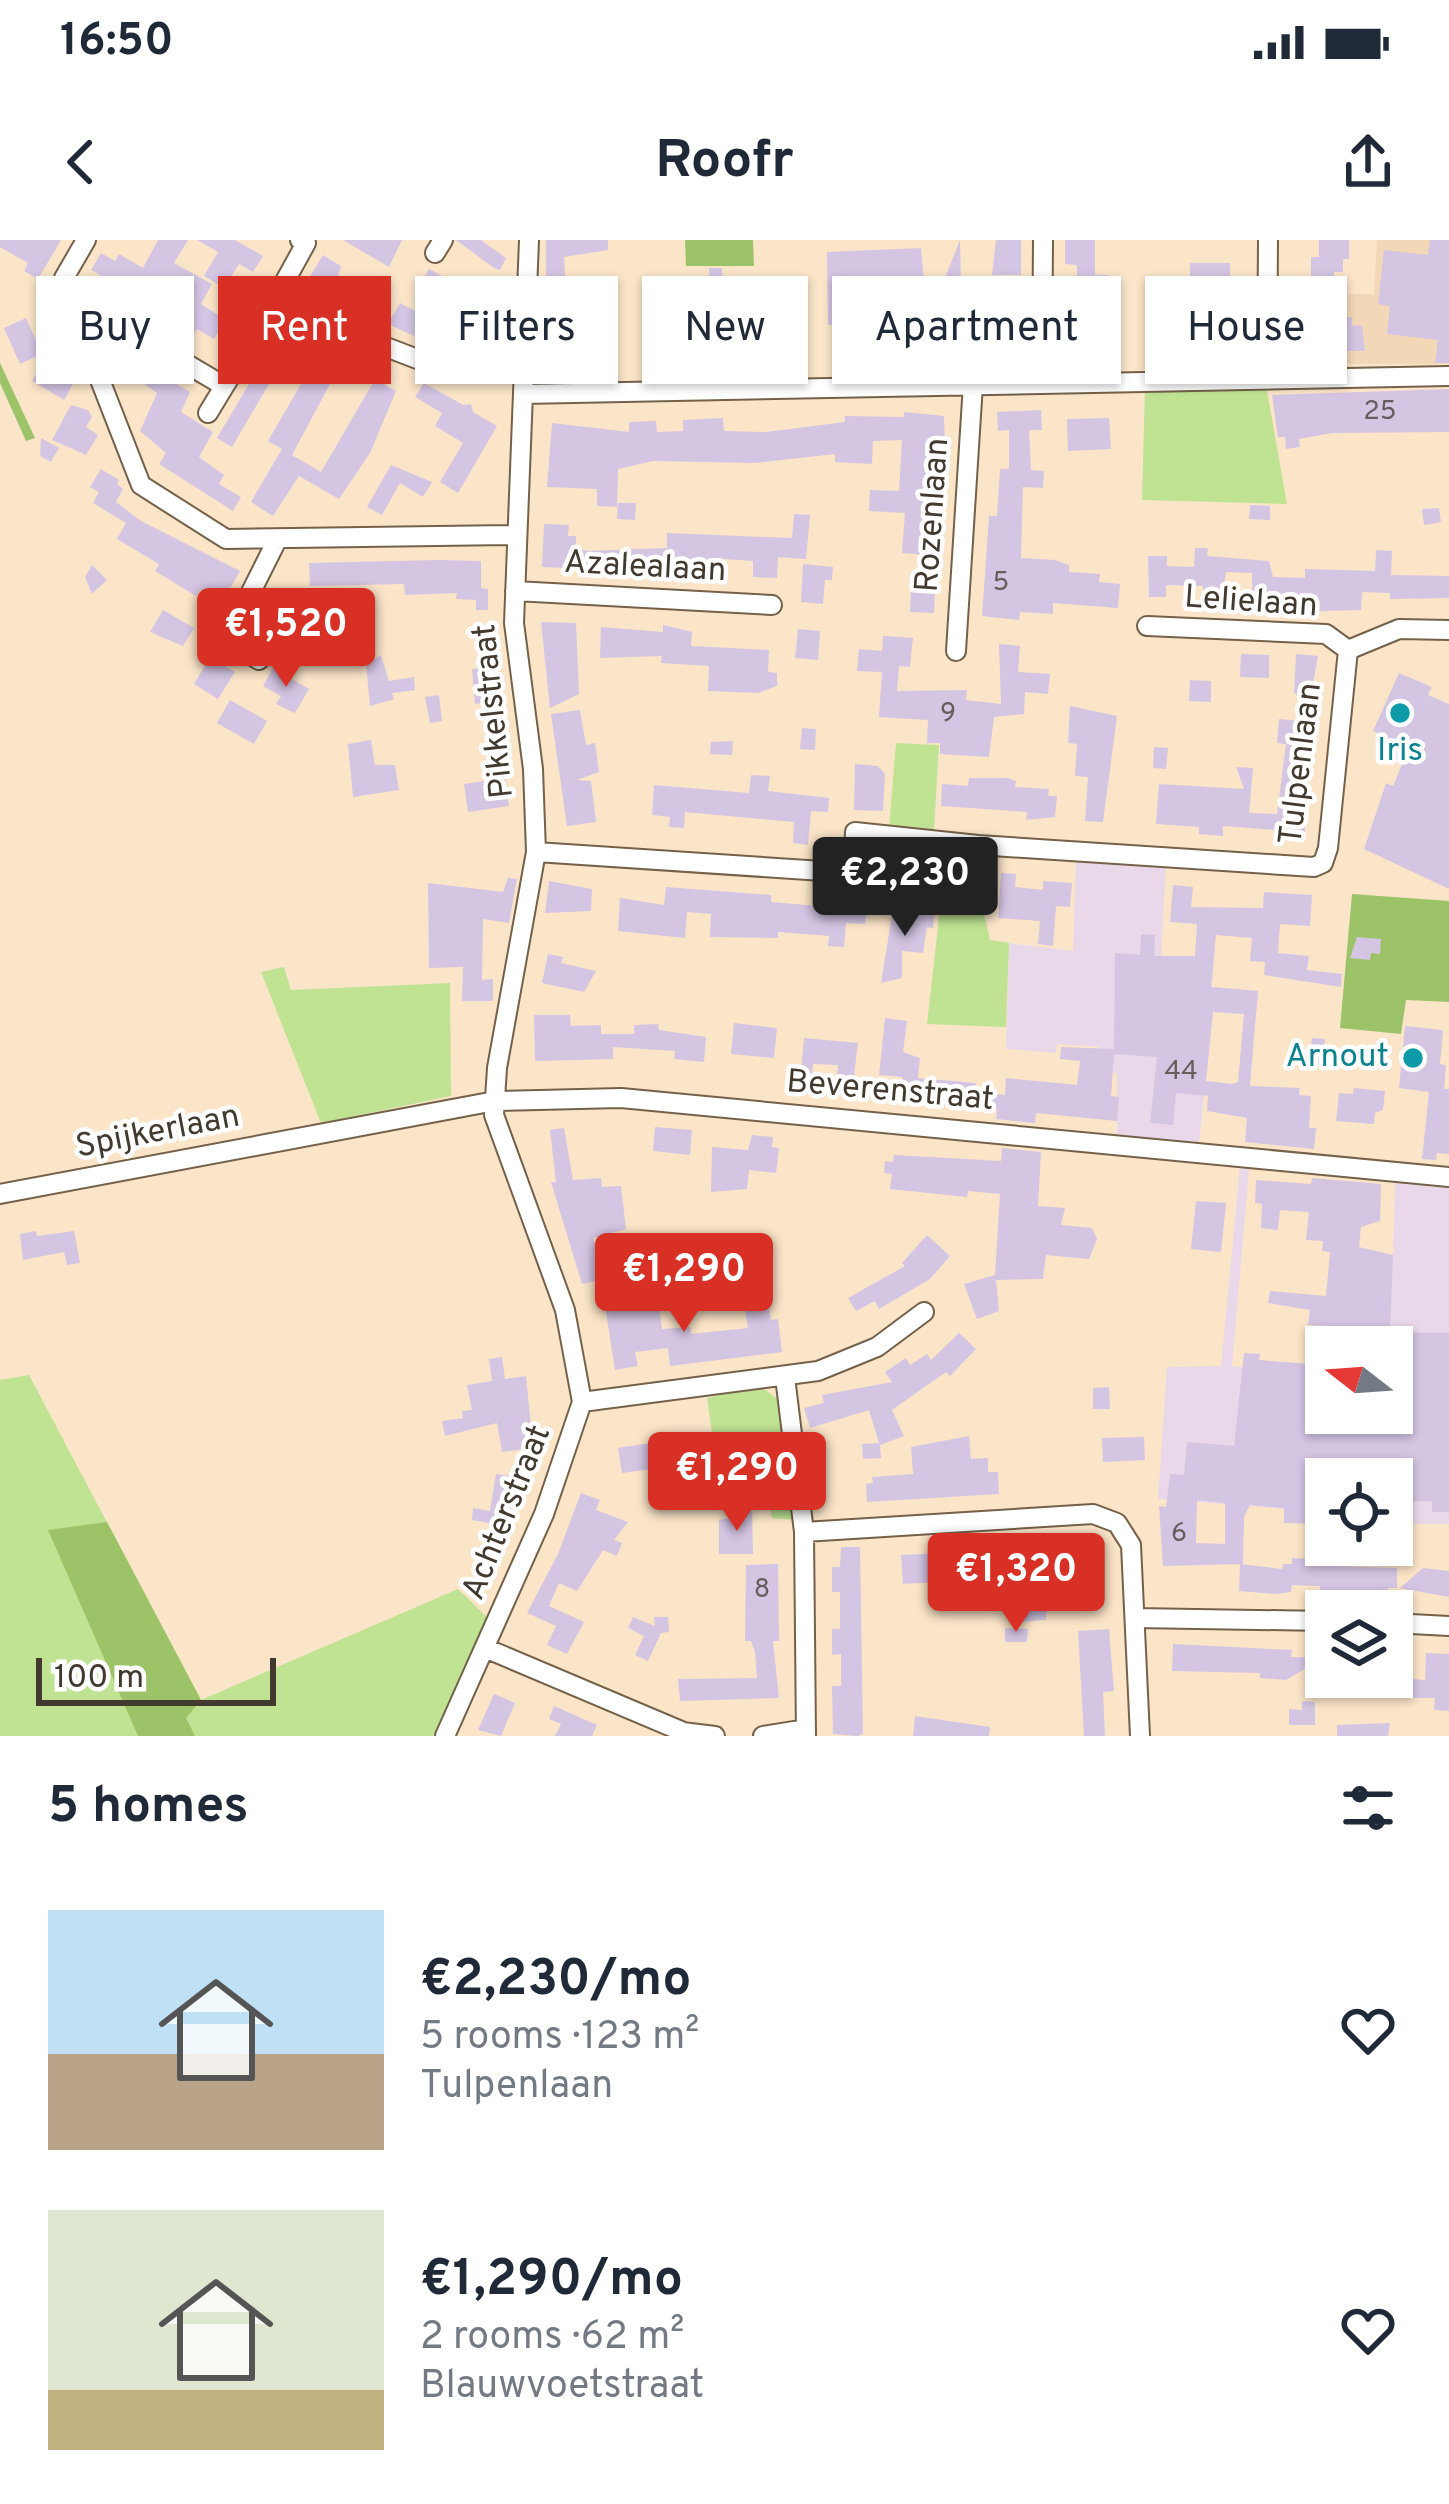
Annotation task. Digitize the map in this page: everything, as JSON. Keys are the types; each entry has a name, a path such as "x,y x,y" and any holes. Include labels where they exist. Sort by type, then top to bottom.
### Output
{"street":[{"path":"65,276 86,240"},
{"path":"288,276 306,243 300,240"},
{"name":"Pikkelstraat","path":"528,276 529,240"},
{"path":"1043,240 1043,276"},
{"path":"1268,240 1268,276"},
{"path":"194,368 224,386 208,413"},
{"path":"1347,376 1449,376"},
{"path":"104,384 141,485 226,539 517,535"},
{"name":"Pikkelstraat","path":"495,1101 536,852 532,770 516,659 523,384"},
{"path":"523,394 973,384"},
{"name":"Rozenlaan","path":"956,651 973,384"},
{"path":"259,660 227,640 277,540"},
{"name":"Azalealaan","path":"515,591 772,605"},
{"name":"Lelielaan","path":"1147,626 1326,634 1348,650"},
{"name":"Tulpenlaan","path":"853,874 855,832 978,845 1314,867 1324,863 1348,650 1399,629 1449,630"},
{"name":"Tulpenlaan","path":"536,852 976,887 978,845"},
{"name":"Tulpenlaan","path":"853,874 978,845"},
{"name":"Beverenstraat","path":"327,1132 495,1101 621,1098 1449,1177"},
{"name":"Achterstraat","path":"446,1736 551,1495 581,1402 565,1310 497,1131 495,1101"},
{"name":"Spijkerlaan","path":"0,1194 327,1132"},
{"path":"581,1402 784,1378 856,1359 924,1312"},
{"path":"764,1736 806,1732 804,1532 784,1378"},
{"path":"804,1532 1093,1514 1125,1528 1140,1736"},
{"path":"1135,1618 1305,1621"},
{"path":"1413,1623 1449,1626"},
{"path":"485,1648 687,1734 715,1736"}],"shaded area":[{"path":"1377,240 1449,240 1449,364 1347,364 1347,294 1374,294"},
{"path":"1076,859 1166,865 1161,956 1203,959 1205,948 1215,949 1212,987 1258,991 1256,1015 1213,1012 1199,1143 1117,1135 1117,1073 1106,1072 1099,1047 1057,1044 1056,1053 1006,1049 1009,943 1073,951"},
{"path":"1240,1167 1249,1169 1232,1366 1305,1374 1305,1434 1413,1434 1413,1326 1388,1326 1372,1253 1393,1255 1395,1183 1449,1188 1449,1524 1413,1524 1413,1458 1305,1458 1305,1510 1158,1499 1167,1367 1221,1366"}],"green space":[{"path":"685,240 753,240 754,266 686,266"},
{"path":"0,363 35,438 26,441 0,383"},
{"path":"1266,385 1287,504 1142,500 1145,386"},
{"path":"896,743 939,745 934,831 889,828"},
{"path":"964,862 971,866 968,880 900,874"},
{"path":"942,891 980,895 990,940 1009,943 1006,1027 927,1024"},
{"path":"1352,894 1449,901 1449,1002 1406,1000 1401,1034 1340,1028"},
{"path":"284,967 291,990 450,983 451,1096 321,1123 261,972"},
{"path":"29,1375 201,1700 458,1589 487,1617 445,1721 433,1736 0,1736 0,1380"},
{"path":"760,1386 780,1401 794,1520 772,1518 770,1509 723,1509 707,1398"},
{"path":"107,1522 201,1700 186,1718 195,1736 138,1736 48,1530"}],"building":[{"path":"0,240 61,240 36,278 24,271 28,263 0,247"},
{"path":"158,240 188,240 174,263 212,284 201,304 218,315 214,339 197,329 194,334 194,276 102,276 91,270 101,253 115,261 119,254 143,268"},
{"path":"197,240 235,240 263,256 253,272 239,264 232,276 218,276 218,284 204,276 218,252"},
{"path":"343,240 402,240 389,267"},
{"path":"456,240 481,240 506,258 500,270 494,268"},
{"path":"546,240 608,240 608,250 564,257 565,276 546,276"},
{"path":"960,240 961,276 946,276"},
{"path":"996,240 1021,240 1021,275 992,275"},
{"path":"1065,240 1095,240 1095,275 1107,276 1077,276 1077,265 1065,264"},
{"path":"1319,240 1349,240 1343,272 1311,276 1311,257 1319,257"},
{"path":"1430,240 1449,240 1449,363 1435,363 1438,340 1387,334 1390,306 1378,304 1384,250 1428,255"},
{"path":"921,248 924,276 832,276 832,325 828,325 827,252"},
{"path":"323,255 341,266 338,276 310,276"},
{"path":"1190,263 1230,263 1230,276 1190,276"},
{"path":"709,268 722,268 722,276 709,276"},
{"path":"400,303 415,311 415,337 391,325"},
{"path":"1347,317 1352,317 1352,326 1362,325 1365,351 1347,351"},
{"path":"26,318 36,340 36,357 20,364 4,328"},
{"path":"37,384 73,384 64,400"},
{"path":"145,384 176,384 190,392 181,412 213,432 199,457 224,475 219,484 241,497 233,511 159,464 166,453 140,431 157,393"},
{"path":"249,384 269,384 232,447 217,438"},
{"path":"301,384 330,384 292,455 321,472 372,384 396,391 370,453 339,499 299,476 273,516 251,502 282,449 268,441"},
{"path":"426,384 463,405 471,404 473,412 497,426 458,493 440,482 463,443 435,426 442,413 415,397"},
{"path":"1449,389 1449,432 1332,433 1299,439 1300,447 1286,449 1285,437 1278,437 1272,395"},
{"path":"71,405 88,410 92,417 86,427 98,435 86,455 52,440"},
{"path":"1041,410 1042,430 1029,430 1031,470 1044,471 1043,488 1023,487 1021,558 1055,560 1069,565 1069,572 1100,574 1099,582 1120,584 1118,608 1053,603 1053,614 1020,612 1019,620 982,616 989,516 997,516 1000,469 1009,469 1009,430 998,431 997,412"},
{"path":"904,412 944,416 945,446 931,447 931,475 943,476 938,556 902,553 905,513 869,511 870,490 899,491 902,440 873,441 872,464 835,462 835,454 755,463 653,461 618,469 617,507 597,506 597,489 547,487 552,423 629,432 629,422 656,421 657,432 683,431 683,420 723,418 724,431 766,432 845,422 845,416 904,417"},
{"path":"1109,418 1111,449 1068,451 1067,419"},
{"path":"41,438 59,448 51,462 40,456"},
{"path":"391,465 432,482 423,497 400,483 382,515 367,507"},
{"path":"101,469 119,480 123,489 116,502 141,521 240,571 222,603 200,590 196,596 155,571 159,564 117,539 126,523 93,503 99,492 90,487"},
{"path":"618,503 636,503 635,520 617,519"},
{"path":"1250,505 1270,506 1270,520 1249,519"},
{"path":"1439,508 1441,522 1424,525 1422,509"},
{"path":"794,514 810,515 806,559 778,557 777,578 753,577 753,561 724,559 723,575 623,567 623,562 585,564 585,569 542,567 544,524 569,525 568,536 576,536 576,547 586,551 667,548 667,533 792,538"},
{"path":"1195,548 1208,548 1207,556 1269,561 1273,577 1305,578 1305,569 1375,571 1376,550 1392,551 1391,575 1449,576 1449,598 1390,599 1390,593 1362,592 1361,610 1320,611 1312,608 1312,596 1287,595 1287,603 1252,602 1252,573 1226,572 1222,596 1203,595 1203,586 1166,585 1166,597 1149,597 1148,556 1167,556 1167,566 1194,567"},
{"path":"481,561 481,588 488,589 488,610 476,610 476,600 456,599 457,593 405,595 404,584 310,586 309,563"},
{"path":"803,564 833,567 832,580 825,580 823,604 801,602"},
{"path":"92,565 107,580 92,594 85,577"},
{"path":"911,590 935,592 934,613 910,612"},
{"path":"277,597 288,604 294,629 282,633 275,644 256,633"},
{"path":"163,610 194,628 183,646 150,632"},
{"path":"541,622 576,623 579,694 550,708"},
{"path":"663,625 692,632 691,646 769,650 768,672 777,673 777,686 758,693 708,691 709,666 661,663 662,656 600,658 601,627 663,632"},
{"path":"798,629 820,631 818,660 795,658"},
{"path":"883,636 913,638 910,667 899,666 897,691 967,690 966,700 1001,704 999,644 1020,646 1018,672 1050,674 1048,694 1025,692 1024,714 994,717 989,757 940,754 940,743 927,743 928,720 879,717 882,672 857,671 859,649 882,651"},
{"path":"1241,654 1269,655 1269,678 1240,677"},
{"path":"1296,654 1318,656 1311,695 1294,693"},
{"path":"381,655 389,681 414,677 415,690 392,693 394,699 370,706 366,664"},
{"path":"210,657 235,672 218,699 194,684"},
{"path":"488,667 496,701 475,704 472,669"},
{"path":"273,668 309,689 295,713 276,704 281,696 263,686"},
{"path":"1399,673 1432,687 1428,695 1449,704 1449,889 1364,849 1386,783 1393,786 1403,762 1389,756 1395,741 1373,731"},
{"path":"1190,680 1211,681 1211,702 1189,701"},
{"path":"439,695 442,721 430,723 425,697"},
{"path":"230,700 267,721 254,744 217,723"},
{"path":"1070,706 1117,716 1103,822 1085,821 1088,777 1075,776 1077,744 1068,743"},
{"path":"580,710 586,745 595,743 599,772 577,780 591,781 596,822 567,826 551,714"},
{"path":"1279,719 1313,722 1304,841 1275,840 1276,830 1223,826 1223,836 1199,834 1199,827 1156,824 1159,784 1244,789 1236,767 1253,768 1249,813 1277,814 1286,744 1277,743"},
{"path":"802,728 816,729 815,750 800,749"},
{"path":"371,740 375,765 395,765 399,790 353,797 348,744"},
{"path":"733,741 732,755 710,754 711,742"},
{"path":"1154,747 1168,748 1166,769 1153,768"},
{"path":"855,764 878,766 885,774 883,811 854,810"},
{"path":"751,775 770,776 768,791 829,798 828,812 811,811 808,845 793,843 794,822 685,812 684,828 669,827 670,817 652,815 654,785 749,793"},
{"path":"505,778 509,806 468,812 464,784"},
{"path":"969,778 1007,778 1016,781 1015,787 1049,789 1048,796 1057,796 1055,817 1026,820 1027,812 941,806 942,784 968,786"},
{"path":"1001,873 1016,874 1015,887 1043,890 1043,881 1072,883 1070,907 1056,906 1053,946 1038,944 1040,921 998,918"},
{"path":"508,878 517,879 509,923 483,919 482,980 493,979 493,1001 462,1001 463,967 429,968 428,883 503,892"},
{"path":"549,881 592,889 591,911 545,913"},
{"path":"1173,885 1193,887 1191,907 1263,908 1264,892 1312,895 1310,926 1280,924 1278,953 1309,956 1307,970 1342,974 1341,987 1264,975 1265,962 1250,961 1252,938 1216,935 1211,987 1258,991 1250,1086 1300,1088 1299,1095 1311,1096 1309,1128 1316,1128 1314,1149 1245,1142 1247,1118 1207,1111 1208,1096 1176,1093 1173,1125 1150,1123 1157,1057 1114,1054 1111,1096 1119,1097 1117,1121 1036,1113 1035,1123 996,1119 997,1109 908,1103 910,1089 902,1088 902,1077 879,1075 885,1018 907,1021 903,1052 920,1058 918,1078 976,1083 975,1092 1005,1095 1006,1078 1077,1085 1080,1061 1060,1059 1061,1047 1114,1049 1115,953 1140,955 1141,934 1155,935 1154,956 1195,956 1197,924 1170,922","holes":["1213,1012 1244,1014 1238,1082 1206,1081"]},
{"path":"666,887 771,895 771,902 831,907 838,900 867,902 865,924 846,923 844,947 828,946 829,936 778,932 778,938 710,937 711,914 687,912 685,938 618,931 620,898 664,905"},
{"path":"893,909 934,912 933,928 927,927 923,953 902,951 902,978 881,983"},
{"path":"1357,937 1381,939 1380,954 1371,953 1370,960 1350,958"},
{"path":"548,954 563,957 561,963 596,971 584,992 542,983"},
{"path":"534,1015 570,1015 571,1026 601,1025 601,1034 634,1034 634,1025 658,1024 659,1030 706,1037 704,1062 674,1059 675,1051 613,1047 613,1059 535,1061"},
{"path":"734,1023 777,1028 774,1058 731,1054"},
{"path":"1405,1026 1443,1030 1440,1064 1446,1065 1444,1089 1449,1089 1449,1154 1437,1153 1436,1160 1422,1159 1429,1092 1399,1088"},
{"path":"804,1038 858,1043 854,1076 837,1075 838,1065 813,1064 810,1094 799,1093"},
{"path":"1312,1038 1325,1039 1323,1065 1309,1064"},
{"name":"Arnout","path":"1354,1088 1385,1091 1383,1110 1375,1113 1374,1124 1336,1121 1339,1093 1353,1094"},
{"path":"655,1127 692,1130 690,1155 653,1151"},
{"path":"564,1128 573,1180 601,1178 602,1187 621,1186 626,1229 593,1238 601,1264 629,1256 629,1262 640,1262 644,1234 652,1262 664,1266 582,1284 551,1182 556,1182 550,1130"},
{"path":"752,1135 773,1137 772,1147 779,1148 776,1173 749,1170 747,1189 711,1192 712,1147 748,1150"},
{"path":"1002,1148 1041,1152 1038,1206 1065,1208 1061,1225 1092,1228 1097,1239 1089,1259 1046,1255 1043,1279 996,1280 999,1311 977,1319 964,1284 995,1275 1000,1194 968,1191 967,1197 890,1189 892,1174 884,1173 885,1161 893,1162 894,1155 1001,1161"},
{"path":"1312,1178 1381,1184 1380,1221 1361,1227 1359,1247 1393,1255 1390,1326 1308,1325 1310,1310 1268,1303 1270,1291 1326,1296 1330,1252 1322,1251 1323,1241 1306,1240 1309,1212 1280,1210 1278,1230 1261,1228 1256,1180 1311,1184"},
{"path":"1196,1201 1226,1203 1221,1252 1191,1249"},
{"path":"36,1231 37,1236 74,1231 80,1263 67,1265 64,1252 23,1260 20,1234"},
{"path":"927,1235 950,1256 930,1279 879,1309 875,1301 856,1311 848,1298 905,1266 902,1263"},
{"path":"761,1236 764,1260 749,1261 747,1237"},
{"path":"639,1296 640,1302 658,1299 662,1329 690,1327 691,1334 748,1328 745,1309 769,1306 771,1320 778,1319 782,1352 670,1366 668,1348 635,1352 638,1366 615,1370 604,1299"},
{"path":"1413,1332 1449,1333 1449,1512 1432,1512 1432,1501 1413,1501 1413,1458 1305,1458 1305,1524 1284,1523 1284,1508 1250,1505 1244,1517 1243,1564 1163,1566 1159,1506 1166,1507 1170,1474 1184,1475 1187,1442 1234,1446 1244,1353 1260,1354 1259,1360 1305,1364 1305,1434 1413,1434","holes":["1197,1500 1225,1503 1225,1544 1196,1543"]},
{"path":"959,1333 976,1349 950,1376 946,1372 892,1410 904,1436 880,1445 881,1458 863,1459 862,1444 879,1443 869,1410 810,1428 804,1408 824,1403 822,1395 892,1382 885,1372 906,1358 910,1365 927,1354 931,1360"},
{"path":"502,1357 505,1379 526,1376 533,1448 502,1452 497,1423 445,1436 442,1421 463,1418 462,1411 472,1410 467,1385 492,1381 489,1359"},
{"path":"1109,1387 1110,1409 1093,1409 1093,1388"},
{"path":"969,1436 971,1459 988,1458 988,1472 998,1472 999,1494 867,1502 866,1484 873,1483 872,1477 913,1474 911,1447"},
{"path":"1144,1437 1145,1460 1103,1462 1102,1438"},
{"path":"670,1440 674,1466 622,1473 618,1448"},
{"path":"496,1474 521,1477 505,1526 472,1520 473,1508 490,1511"},
{"path":"581,1493 600,1500 596,1510 628,1522 614,1540 622,1543 617,1556 603,1550 577,1591 559,1583 549,1606 584,1622 567,1654 547,1645 556,1626 527,1613 558,1554"},
{"path":"733,1511 752,1511 753,1554 719,1554 719,1520 733,1517"},
{"path":"1093,1541 1096,1580 1091,1586 1076,1586 1075,1579 1046,1580 1046,1620 1018,1622 1017,1578 943,1587 938,1582 903,1584 901,1555 942,1553 942,1561 975,1559 974,1551 1000,1549 1000,1557 1030,1556 1030,1545"},
{"path":"841,1547 860,1547 863,1734 858,1736 833,1734 832,1686 841,1686 841,1654 832,1655 832,1629 840,1629 840,1592 832,1592 832,1567 840,1567"},
{"path":"1292,1558 1305,1559 1305,1566 1397,1568 1397,1588 1320,1590 1320,1586 1292,1585 1291,1592 1275,1594 1239,1591 1240,1564 1282,1569 1283,1564 1292,1564"},
{"path":"778,1564 779,1641 773,1641 779,1698 680,1701 678,1679 757,1678 755,1652 751,1641 745,1641 746,1565"},
{"path":"1423,1568 1449,1571 1449,1597 1400,1588"},
{"path":"633,1617 655,1626 654,1617 668,1617 669,1632 661,1633 648,1661 635,1655 644,1636 628,1628"},
{"path":"1005,1628 1028,1629 1027,1642 1005,1642"},
{"path":"1109,1629 1114,1691 1103,1692 1105,1736 1084,1736 1078,1631"},
{"path":"1173,1644 1292,1650 1291,1657 1305,1657 1305,1669 1286,1680 1260,1678 1260,1673 1172,1671"},
{"path":"1426,1653 1449,1654 1449,1711 1434,1710 1435,1698 1413,1698 1413,1679 1425,1680"},
{"path":"494,1694 515,1703 501,1736 478,1730"},
{"path":"1302,1701 1315,1702 1315,1725 1289,1725 1289,1709 1302,1710"},
{"path":"554,1706 597,1725 592,1736 555,1736 561,1724 549,1719"},
{"path":"915,1716 990,1727 989,1736 913,1736"},
{"path":"1390,1723 1388,1736 1337,1736 1337,1725"}],"place":[{"name":"Iris","path":"1400,713"},
{"name":"Arnout","path":"1413,1058"}]}
